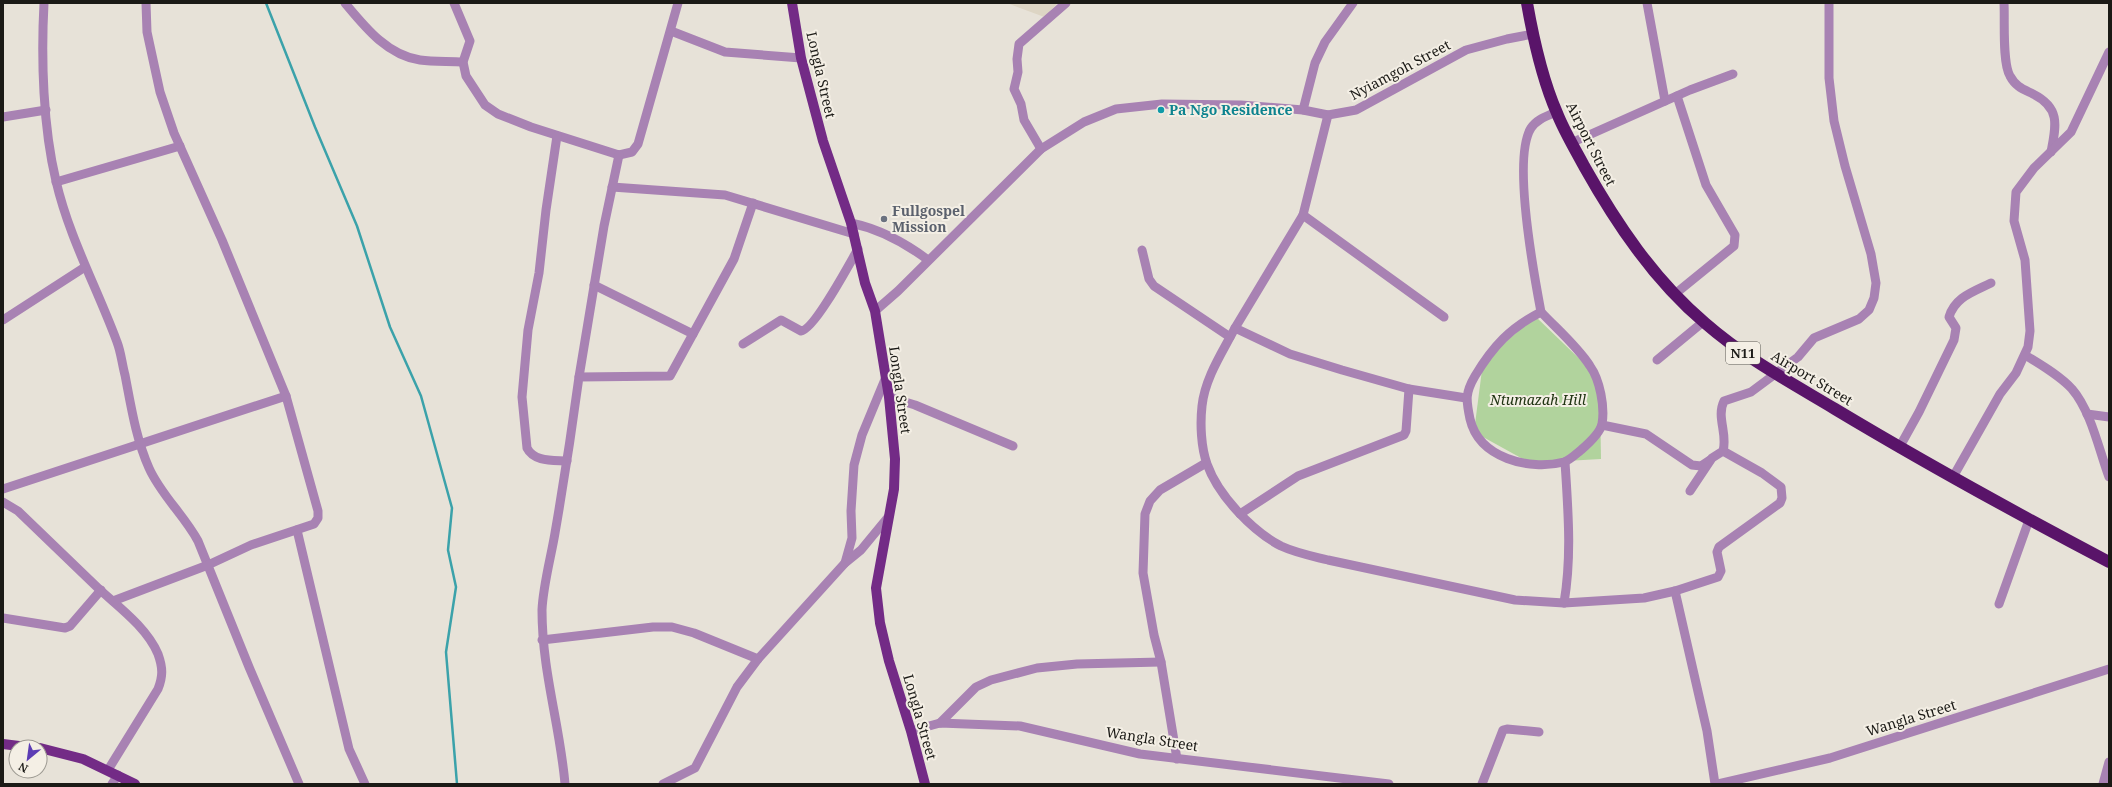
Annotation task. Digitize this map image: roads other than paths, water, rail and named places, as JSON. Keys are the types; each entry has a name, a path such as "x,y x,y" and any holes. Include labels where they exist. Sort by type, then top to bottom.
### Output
{"highway":[{"name":"Airport Street","path":"1527,3 1533,34 1556,112 1571,143 1608,209 1627,237 1675,294 1703,322 1738,350 1775,375 1899,448 2029,520 2109,562"}],"main road":[{"name":"Longla Street","path":"792,3 801,58 823,141 851,222 865,283 875,311 889,397 895,459 894,489 876,588 880,623 889,661 911,731 925,784"},
{"path":"48,750 63,753 108,770 115,780 135,784"}],"street":[{"path":"44,3 43,29 48,144 56,182 85,267 118,343 140,445 150,470 167,497 189,523 198,541 299,784"},
{"path":"113,601 208,565 251,545 314,524 318,518 318,511 286,396 222,240 180,146 160,92 147,32 146,3"},
{"path":"346,3 379,41 398,52 418,60 463,62"},
{"path":"454,3 470,42 463,62 466,76 485,105 498,114 557,136 619,155 632,152 636,149 678,3"},
{"path":"1041,149 1024,120 1021,104 1014,89 1018,72 1017,59 1019,44 1066,3"},
{"path":"1303,110 1315,63 1325,42 1353,3"},
{"path":"1646,3 1665,101"},
{"path":"1602,426 1646,434 1692,465 1701,466 1723,451 1726,441 1721,413 1724,401 1751,392 1798,357 1814,338 1859,319 1868,310 1874,298 1876,283 1872,254 1844,166 1834,121 1829,78 1829,3"},
{"path":"2004,3 2006,63 2008,75 2016,86 2035,95 2050,106 2055,116 2056,129 2051,153"},
{"path":"671,31 725,52 801,58"},
{"name":"Nyiamgoh Street","path":"875,311 898,291 1041,149 1084,122 1116,109 1140,106 1241,105 1303,110 1328,115 1356,110 1466,50 1507,38 1533,34"},
{"path":"1953,477 2000,394 2016,373 2028,347 2030,331 2025,260 2014,221 2016,192 2034,168 2071,132 2109,52"},
{"path":"1571,143 1665,101 1733,74"},
{"path":"1675,294 1734,246 1735,241 1735,236 1706,185 1677,96"},
{"path":"3,117 46,110"},
{"path":"1541,312 1513,328 1489,353 1473,380 1466,398 1473,432 1492,452 1508,459 1531,465 1565,462 1587,445 1602,426 1602,400 1591,366 1541,312 1531,260 1524,176 1525,140 1537,120 1556,112"},
{"path":"1328,115 1303,215 1235,328 1206,386 1202,406 1201,433 1206,463 1218,486 1240,514 1280,545 1302,554 1391,575 1515,600 1564,603 1621,600 1675,591 1718,577 1721,571 1717,552 1719,547 1780,503 1782,498 1781,487 1762,473 1723,451"},
{"path":"557,136 546,210 539,273 528,330 522,397 527,448 530,454 535,458 567,462"},
{"path":"56,182 180,146"},
{"path":"565,784 546,676 542,640 542,608 567,462 594,285 619,155"},
{"path":"612,187 725,195 854,234"},
{"path":"579,377 670,376 734,259 753,203"},
{"path":"1303,215 1444,317"},
{"path":"851,222 894,237 928,260"},
{"path":"743,344 781,320 801,331 808,328 831,296 858,249"},
{"path":"1142,250 1149,279 1154,286 1230,337"},
{"path":"3,320 85,267"},
{"path":"1899,448 1925,402 1954,340 1956,328 1949,317 1952,308 1960,298 1991,283"},
{"path":"594,285 693,334"},
{"path":"1657,360 1703,322"},
{"path":"1235,328 1290,354 1409,389 1466,398"},
{"path":"2025,355 2053,373 2071,388 2087,414 2109,477"},
{"path":"845,563 852,538 851,511 854,465 870,413 886,377"},
{"path":"1240,514 1298,476 1404,435 1406,431 1409,389"},
{"path":"3,489 286,396"},
{"path":"889,397 915,405 1013,446"},
{"path":"2087,414 2109,417"},
{"path":"1690,491 1712,458"},
{"path":"1564,603 1569,574 1570,546 1565,462"},
{"path":"1177,759 1161,662 1154,635 1143,574 1145,514 1150,501 1160,490 1206,463"},
{"path":"3,502 18,511 113,601 145,633 157,653 163,676 158,689 108,770"},
{"path":"663,784 695,768 737,687 758,659 845,563 861,550 889,516"},
{"path":"1999,604 2029,520"},
{"path":"297,530 349,749 365,784"},
{"path":"3,618 65,628 70,626 101,590"},
{"path":"1675,591 1707,731 1716,784"},
{"path":"542,640 672,627 694,633 758,659"},
{"path":"940,723 976,687 991,680 1044,667 1077,664 1161,662"},
{"name":"Wangla Street","path":"1716,784 1830,758 2109,669"},
{"name":"Wangla Street","path":"911,731 940,723 1020,726 1140,754 1251,766 1389,784"},
{"path":"1482,784 1503,730 1507,729 1539,732"},
{"path":"2103,784 2109,762"}],"waterway":[{"path":"266,3 315,127 357,226 390,327 421,396 452,508 448,550 456,587 446,652 457,784"}],"place":[{"name":"Pa Ngo Residence","path":"1161,110"},
{"name":"Fullgospel Mission","path":"884,219"}],"park label":[{"name":"Ntumazah Hill","path":"1538,400"}]}
